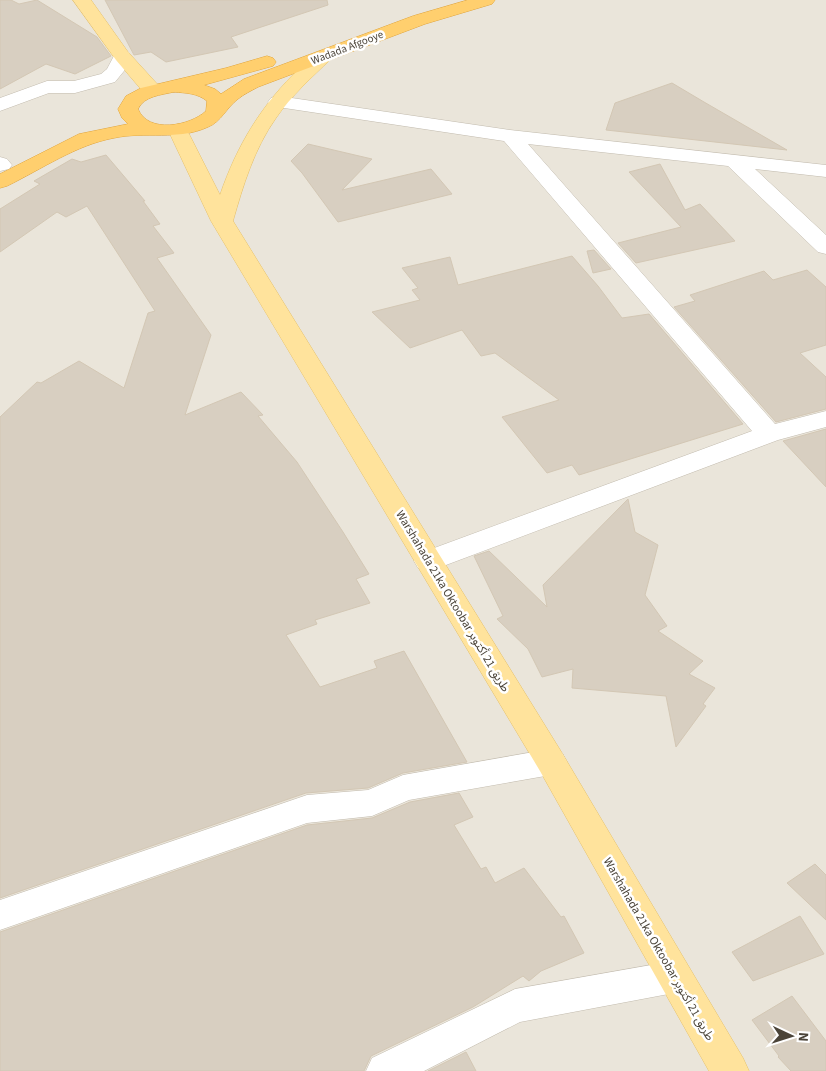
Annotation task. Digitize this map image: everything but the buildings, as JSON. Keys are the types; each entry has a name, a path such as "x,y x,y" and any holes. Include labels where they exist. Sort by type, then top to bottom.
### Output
{"highway":[{"name":"Wadada Afgooye","path":"128,106 134,98 152,90 231,73 445,0"},
{"name":"Wadada Afgooye","path":"150,129 178,130 204,122 231,95 251,83 420,20 486,0"},
{"path":"174,86 196,89 212,96 217,102 217,109"},
{"path":"128,106 127,113 131,120 150,129"},
{"path":"1,169 64,134 128,106"},
{"path":"1,169 86,138 117,131 150,129"}],"main road":[{"path":"82,0 122,56 152,90"},
{"path":"222,221 238,170 262,124 278,102 325,55"},
{"name":"Warshahada 21ka Oktoobar طريق 21 أكتوبر","path":"178,130 222,221 550,762 730,1071"}],"street":[{"path":"0,105 47,87 75,87 108,78 115,71 122,56"},
{"path":"278,102 510,136 826,171"},
{"path":"510,136 769,434"},
{"path":"733,160 826,247"},
{"path":"428,561 769,434 826,419"},
{"path":"0,915 307,810 336,805 372,803 402,788 550,762"},
{"path":"385,1071 515,1006 674,977"}],"shaded area":[{"path":"0,0 826,0 826,1071 0,1071"}]}
